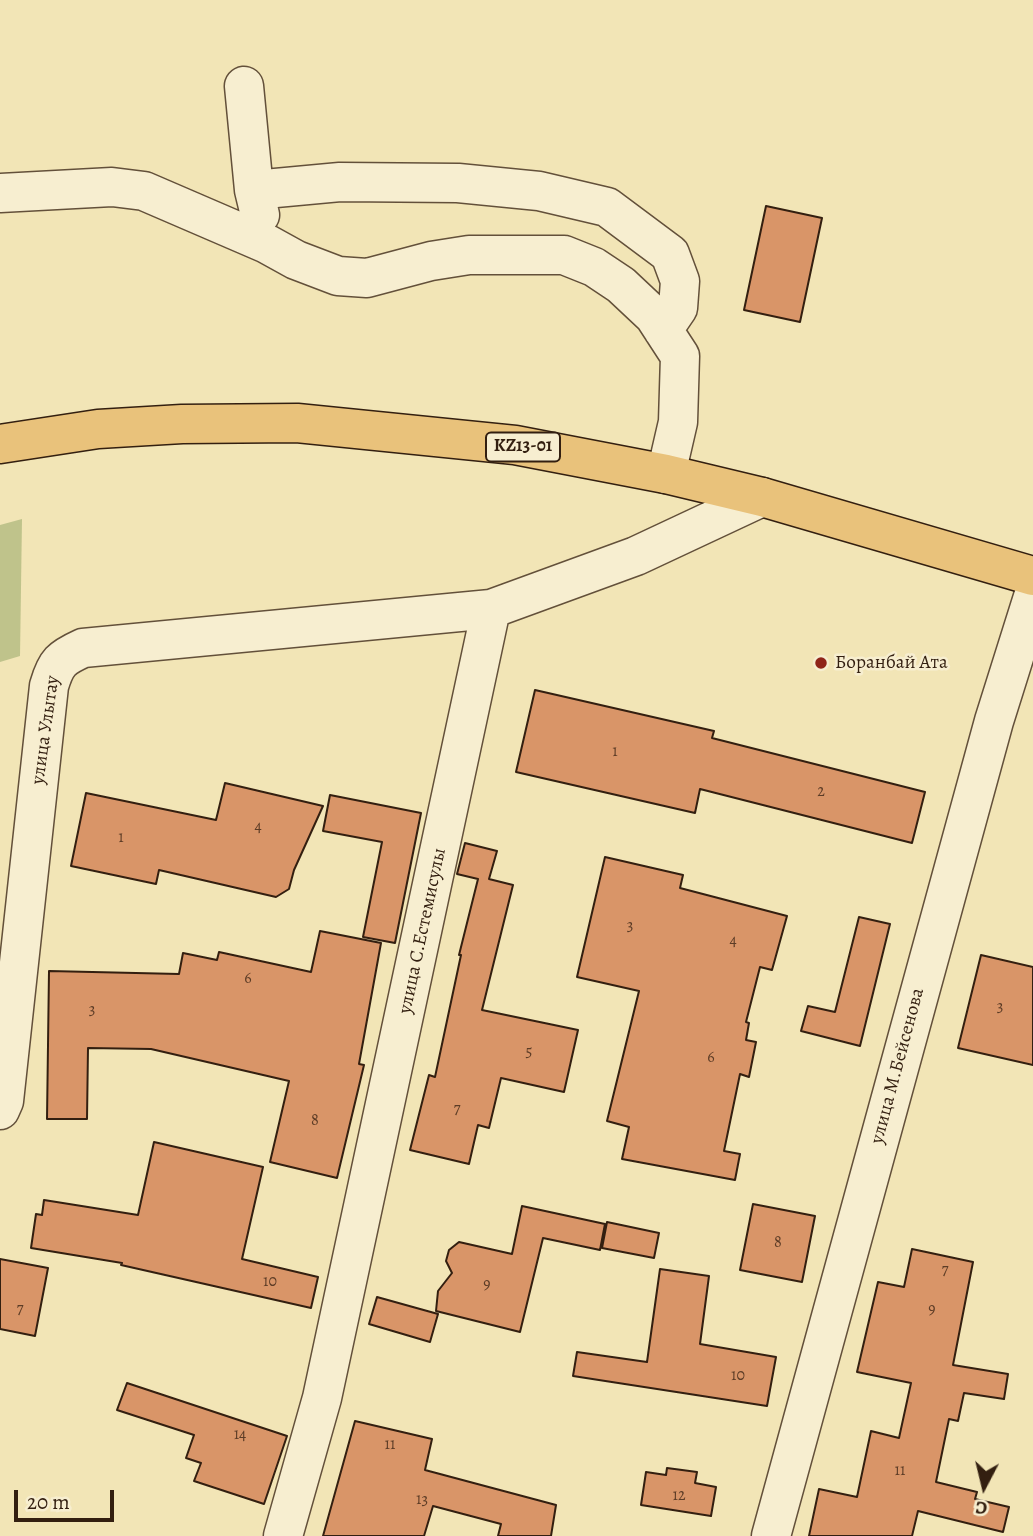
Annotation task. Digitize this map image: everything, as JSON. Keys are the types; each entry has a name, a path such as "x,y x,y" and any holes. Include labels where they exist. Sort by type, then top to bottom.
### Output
{"highway":[{"name":"KZ13-01","path":"0,444 112,428 181,424 296,424 515,445 666,474 762,497 1033,576"}],"street":[{"path":"244,86 267,189 267,244"},
{"path":"267,189 340,182 458,183 539,191 607,206 670,254 680,281 670,319 680,356 678,422 666,474"},
{"path":"0,193 112,187 144,191 267,244 296,260 338,276 367,278 431,261 469,255 564,255 594,267 621,285 654,316 670,319"},
{"path":"491,609 636,555 762,497"},
{"name":"улица М.Бейсенова","path":"771,1536 994,721 1033,597"},
{"name":"улица Улытау","path":"0,1110 4,1101 49,686 54,669 63,657 83,648 491,609"},
{"name":"улица С.Естемисулы","path":"282,1536 322,1398 491,609"}],"green space":[{"path":"22,519 20,656 0,662 0,525"}],"building":[{"path":"766,206 822,218 800,322 744,310"},
{"path":"535,690 714,731 712,738 925,792 912,843 700,789 695,813 516,772"},
{"path":"225,783 323,806 294,870 289,889 276,897 159,870 156,884 71,866 86,793 216,820"},
{"path":"330,795 421,813 395,943 363,937 382,842 323,831"},
{"path":"465,843 497,851 489,879 513,885 482,1010 578,1030 564,1092 501,1078 489,1128 478,1125 469,1164 410,1150 429,1075 435,1077 459,955 478,879 457,874"},
{"path":"605,857 683,875 680,888 787,916 772,970 760,967 746,1022 749,1023 746,1040 756,1042 749,1077 740,1074 724,1151 740,1154 735,1180 622,1159 629,1127 607,1121 639,991 577,977"},
{"path":"859,917 890,924 860,1046 801,1031 808,1006 835,1012"},
{"path":"320,931 381,943 359,1064 364,1065 337,1178 270,1162 289,1081 151,1049 88,1048 87,1119 47,1119 49,971 179,974 183,953 217,960 219,952 311,972"},
{"path":"981,955 1033,967 1033,1065 958,1048"},
{"path":"154,1142 263,1167 242,1259 318,1277 311,1308 121,1265 122,1263 31,1248 36,1214 42,1215 44,1200 138,1215"},
{"path":"753,1204 815,1216 802,1282 740,1270"},
{"path":"522,1206 605,1224 600,1250 543,1238 520,1332 436,1311 438,1291 452,1273 446,1261 449,1250 459,1242 512,1254"},
{"path":"607,1222 659,1233 654,1258 602,1248"},
{"path":"912,1249 973,1262 953,1365 1008,1374 1004,1399 964,1393 958,1421 949,1419 936,1482 977,1492 975,1499 1009,1507 1003,1532 918,1511 912,1536 809,1536 819,1489 857,1497 871,1431 899,1438 911,1383 857,1372 878,1282 904,1287"},
{"path":"0,1259 48,1268 35,1336 0,1329"},
{"path":"660,1269 709,1276 700,1344 776,1357 767,1406 573,1376 577,1352 647,1362"},
{"path":"377,1297 438,1314 430,1342 369,1324"},
{"path":"127,1383 287,1436 264,1504 194,1481 201,1463 186,1458 194,1435 117,1410"},
{"path":"355,1421 432,1439 425,1470 556,1505 551,1536 498,1536 501,1524 433,1506 424,1536 323,1536"},
{"path":"667,1468 697,1472 695,1483 716,1487 711,1516 641,1505 646,1472 666,1475"}],"place":[{"name":"Боранбай Ата","path":"821,663"}]}
